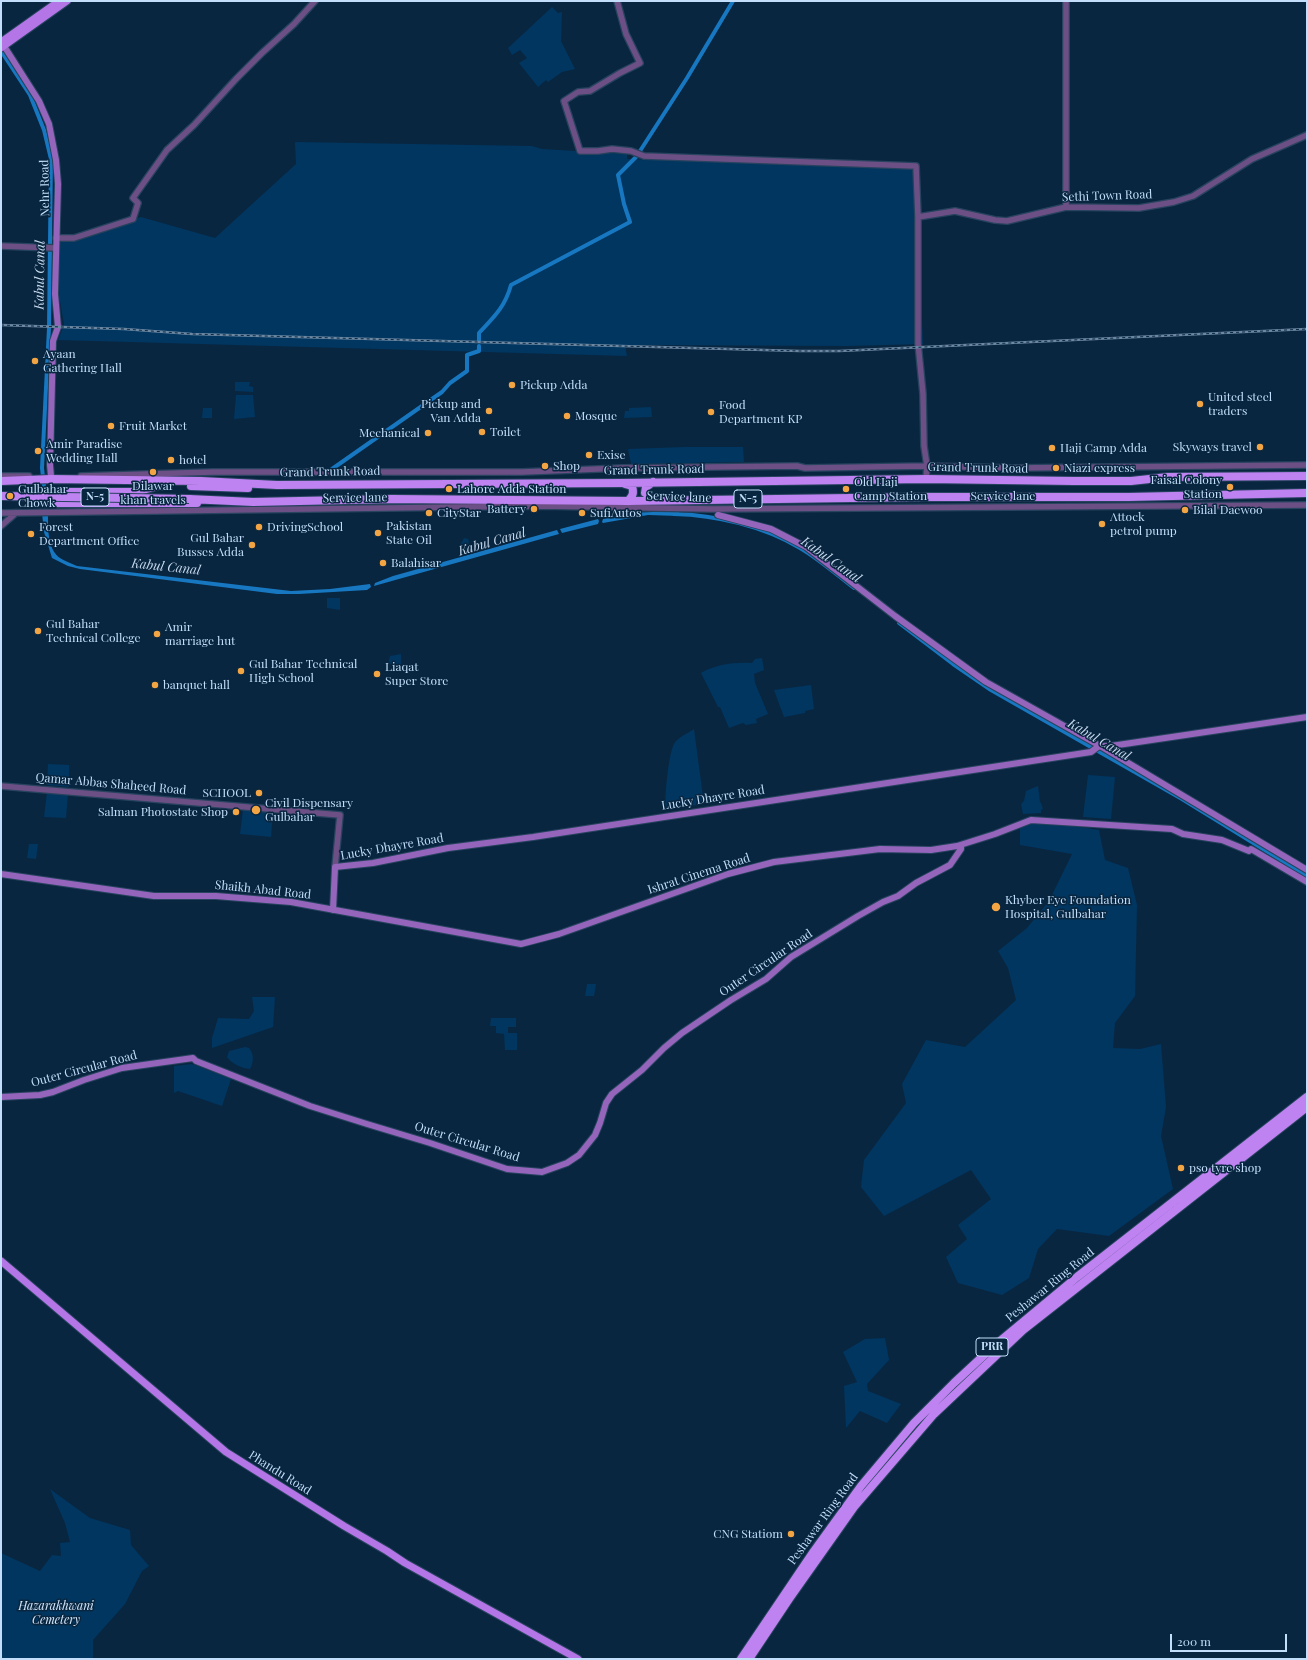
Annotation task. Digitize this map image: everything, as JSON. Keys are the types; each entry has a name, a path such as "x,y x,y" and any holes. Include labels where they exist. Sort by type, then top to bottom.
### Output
{"highway":[{"name":"Grand Trunk Road","path":"1,481 46,478 184,477 277,485 926,479 1074,481 1131,480 1168,477 1307,476"},
{"path":"654,482 646,487 645,493 657,500"},
{"path":"622,483 632,486 633,494 628,501"},
{"path":"229,502 188,504 50,503 43,502 41,495 43,493 51,492 135,492 158,486 244,488 277,485"},
{"name":"N-5","path":"1,496 189,498 253,506 392,499 628,501 926,497 1128,497 1307,493"},
{"name":"Peshawar Ring Road","path":"741,1659 860,1486 914,1423 954,1383 994,1346 1077,1277 1307,1097"},
{"name":"Peshawar Ring Road","path":"749,1659 854,1507 934,1414 1023,1330 1307,1108"}],"main road":[{"path":"2,46 59,1"},
{"path":"2,46 67,1"},
{"name":"Nehr Road","path":"2,46 39,100 49,124 56,154 58,184 55,294 58,327 54,341 50,465 46,478"},
{"path":"718,515 771,529 806,547 895,616 979,677 1254,845 1307,882"},
{"name":"Lucky Dhayre Road","path":"333,910 335,867 373,863 448,848 1307,717"},
{"name":"Ishrat Cinema Road","path":"521,944 559,934 746,868 799,858 864,850 931,850 961,845 996,834 1023,822 1034,819 1085,824 1172,829 1183,834 1222,840 1249,852 1254,845"},
{"name":"Outer Circular Road","path":"1,1097 26,1096 53,1092 122,1068 193,1058 196,1061 310,1106 430,1142 507,1169 542,1172 567,1164 580,1155 595,1135 606,1103 612,1094 637,1074 682,1033 731,1000 766,979 791,957 858,916 883,902 898,896 916,883 950,865 961,849 961,845"},
{"path":"1254,845 1307,870"},
{"name":"Shaikh Abad Road","path":"1,874 154,896 216,896 290,902 521,944"},
{"name":"Phandu Road","path":"1,1261 226,1452 405,1563 578,1659"}],"street":[{"path":"56,238 74,238 133,219 138,203 133,198 167,150 194,125 223,92 294,24 315,1"},
{"path":"617,1 626,34 640,63 590,91 578,92 564,101 580,151 612,149 631,151 644,156 915,166 918,217 918,343 923,394 924,446 927,466 926,479"},
{"path":"1066,1 1066,207"},
{"name":"Sethi Town Road","path":"918,217 955,211 1007,221 1066,207 1139,208 1174,202 1193,196 1252,159 1307,135"},
{"path":"1,246 56,248"},
{"path":"184,477 507,472 676,467 797,466 805,468 927,466 1012,468 1307,465"},
{"path":"1,476 46,478"},
{"path":"922,507 926,497"},
{"path":"392,499 392,509"},
{"name":"Service lane","path":"1,513 210,512 253,506 392,509 586,506 712,509 1307,505"},
{"path":"712,509 718,515"},
{"path":"1,526 16,513"},
{"name":"Qamar Abbas Shaheed Road","path":"1,786 340,815"},
{"name":"Lucky Dhayre Road","path":"335,867 340,815"}],"green space":[{"path":"552,7 558,13 562,12 561,41 575,69 562,72 548,82 546,80 538,87 519,63 527,58 520,50 512,55 508,48"},
{"path":"295,142 532,146 542,149 627,154 627,159 915,166 923,344 848,346 625,345 627,356 58,340 64,325 58,297 56,238 74,238 141,217 215,238 296,164"},
{"path":"235,382 250,382 249,386 253,387 253,392 235,391"},
{"path":"236,395 253,395 255,417 234,419"},
{"path":"651,407 652,417 624,418 625,411 629,411 629,408"},
{"path":"203,408 212,408 212,418 202,418"},
{"path":"743,447 744,462 631,464 628,449"},
{"path":"464,538 468,539 469,541 467,552 461,553 460,545"},
{"path":"327,598 340,598 340,610 327,608"},
{"path":"401,654 401,665 388,664 390,656"},
{"path":"762,658 764,670 754,674 755,683 768,714 756,719 757,723 746,725 743,723 729,728 720,707 718,707 701,673 719,666 732,663 752,663 755,659"},
{"path":"811,685 814,709 805,711 805,713 784,717 774,690"},
{"path":"694,729 704,804 665,810 667,776 672,749 678,739"},
{"path":"48,764 69,765 69,787 47,785"},
{"path":"1088,775 1115,777 1111,819 1083,817"},
{"path":"1038,786 1040,802 1043,809 1041,810 1041,813 1023,814 1021,804 1024,801 1026,791"},
{"path":"47,792 68,794 66,818 44,817"},
{"path":"243,810 273,812 271,837 240,834"},
{"path":"1043,821 1099,830 1105,860 1128,868 1137,905 1135,996 1115,1023 1113,1048 1140,1049 1161,1044 1166,1107 1161,1136 1173,1189 1109,1236 1057,1229 1038,1249 1029,1278 1002,1295 958,1283 946,1257 967,1239 958,1225 991,1199 971,1170 884,1216 861,1187 864,1160 906,1103 902,1084 926,1040 965,1047 1016,1000 1008,968 998,951 1027,928 1049,901 1072,854 1020,845 1020,825"},
{"path":"29,844 38,844 36,859 27,858"},
{"path":"587,984 596,984 594,996 585,996"},
{"path":"252,997 275,997 273,1027 212,1048 212,1038 218,1018 249,1019 254,1011"},
{"path":"491,1018 516,1018 516,1027 508,1027 508,1033 517,1033 517,1050 505,1050 504,1034 496,1033 496,1026 490,1026"},
{"path":"245,1047 251,1050 253,1055 253,1061 250,1069 243,1068 231,1062 227,1057 229,1051"},
{"path":"192,1064 231,1079 222,1106 178,1091 174,1093 174,1066"},
{"path":"885,1338 889,1360 867,1384 868,1391 901,1404 887,1423 860,1411 846,1428 844,1386 857,1382 843,1352 865,1339"},
{"name":"Hazarakhwani Cemetery","path":"50,1489 90,1518 130,1530 131,1545 149,1566 142,1571 125,1604 93,1640 93,1659 1,1659 1,1553 40,1571 52,1555 61,1556 60,1543 70,1542 65,1523"}],"shaded area":[{"path":"679,511 679,516 648,515 602,522 603,519 627,513"},
{"path":"42,513 48,513 50,543 56,554 62,559 77,566 291,591 330,589 370,584 371,587 367,590 277,594 80,569 68,566 52,558 44,532"},
{"path":"598,519 598,524 562,533 560,529"},
{"path":"557,530 559,534 374,586 375,583 393,576"}],"waterway":[{"path":"640,151 687,78 733,1"},
{"name":"Kabul Canal","path":"1,51 30,95 44,130 51,159 49,328 42,468 45,494"},
{"path":"479,341 479,333 502,306 506,300 511,285 630,222 624,204 618,175 636,157"},
{"path":"332,469 442,392 450,383 467,371 467,355 479,351 479,346"},
{"name":"Kabul Canal","path":"674,514 723,519 755,528 786,540 807,552 854,588"},
{"name":"Kabul Canal","path":"899,623 953,664 991,690 1182,799 1307,876"}],"railway":[{"path":"1,325 124,329 192,334 800,351 839,351 1307,329"}],"place":[{"name":"Ayaan Gathering Hall","path":"35,361"},
{"name":"Pickup Adda","path":"512,385"},
{"name":"United steel traders","path":"1200,404"},
{"name":"Pickup and Van Adda","path":"489,411"},
{"name":"Food Department KP","path":"711,412"},
{"name":"Mosque","path":"567,416"},
{"name":"Fruit Market","path":"111,426"},
{"name":"Toilet","path":"482,432"},
{"name":"Mechanical","path":"428,433"},
{"name":"Skyways travel","path":"1260,447"},
{"name":"Haji Camp Adda","path":"1052,448"},
{"name":"Amir Paradise Wedding Hall","path":"38,451"},
{"name":"Exise","path":"589,455"},
{"name":"hotel","path":"171,460"},
{"name":"Shop","path":"545,466"},
{"name":"Niazi express","path":"1056,468"},
{"name":"Dilawar khan travels","path":"153,472"},
{"name":"Faisal Colony Station","path":"1230,487"},
{"name":"Lahore Adda Station","path":"449,489"},
{"name":"Old Haji Camp Station","path":"846,489"},
{"name":"Gulbahar Chowk","path":"10,496"},
{"name":"Battery","path":"534,509"},
{"name":"Bilal Daewoo","path":"1185,510"},
{"name":"CityStar","path":"429,513"},
{"name":"SufiAutos","path":"582,513"},
{"name":"Attock petrol pump","path":"1102,524"},
{"name":"DrivingSchool","path":"259,527"},
{"name":"Pakistan State Oil","path":"378,533"},
{"name":"Forest Department Office","path":"31,534"},
{"name":"Gul Bahar Busses Adda","path":"252,545"},
{"name":"Balahisar","path":"383,563"},
{"name":"Gul Bahar Technical College","path":"38,631"},
{"name":"Amir marriage hut","path":"157,634"},
{"name":"Gul Bahar Technical High School","path":"241,671"},
{"name":"Liaqat Super Store","path":"377,674"},
{"name":"banquet hall","path":"155,685"},
{"name":"SCHOOL","path":"259,793"},
{"name":"Civil Dispensary Gulbahar","path":"256,810"},
{"name":"Salman Photostate Shop","path":"236,812"},
{"name":"Khyber Eye Foundation Hospital, Gulbahar","path":"996,907"},
{"name":"pso tyre shop","path":"1181,1168"},
{"name":"CNG Statiom","path":"791,1534"}]}
